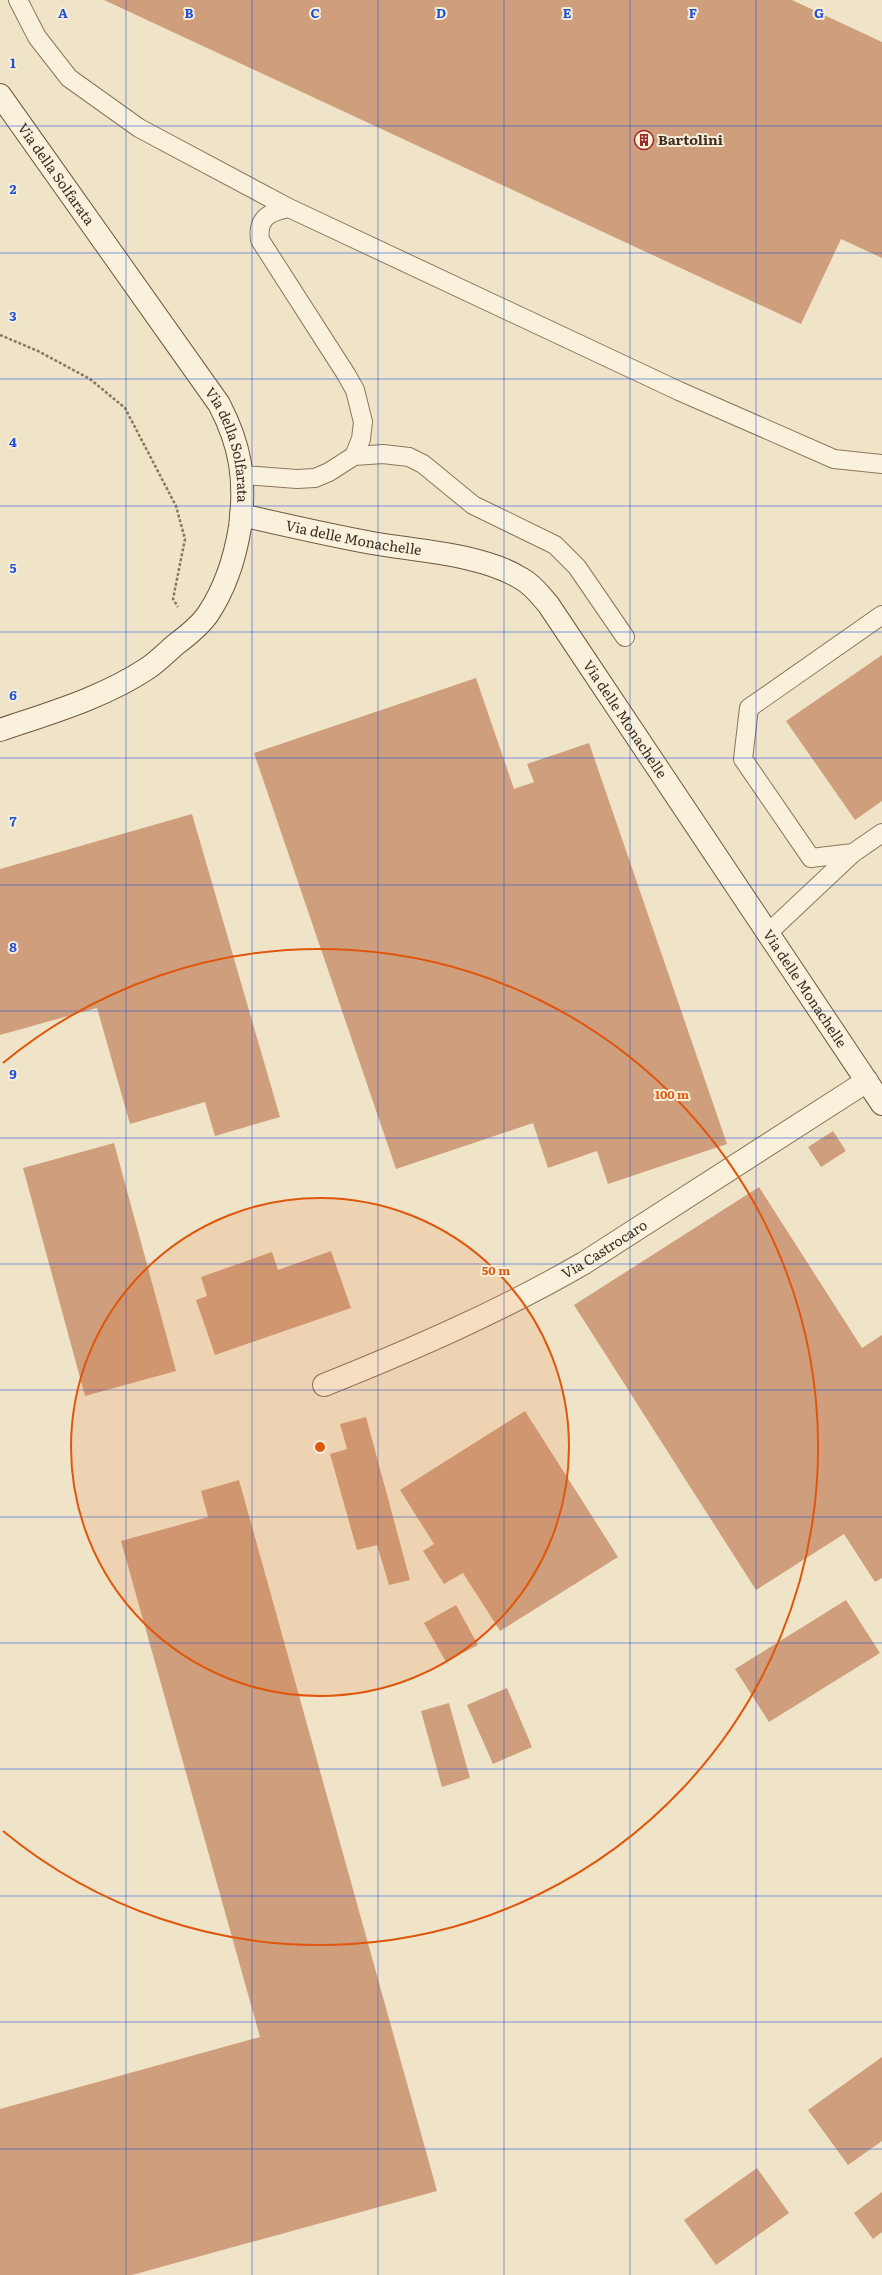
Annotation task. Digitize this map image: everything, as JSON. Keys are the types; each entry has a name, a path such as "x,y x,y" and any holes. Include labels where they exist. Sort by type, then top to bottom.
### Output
{"street":[{"name":"Via della Solfarata","path":"0,95 219,404 234,436 243,475 241,515 236,554 220,594 207,615 192,631 148,668 122,683 53,712 0,730"},
{"name":"Via delle Monachelle","path":"241,515 371,543 458,557 506,571 522,578 535,588 548,604 882,1104"},
{"name":"Via Castrocaro","path":"324,1385 465,1326 547,1285 584,1263 867,1080"}],"lane":[{"path":"18,0 37,37 69,78 139,128 289,208 679,391 834,459 875,465 882,464"},
{"path":"289,208 273,212 262,221 258,231 260,240 355,390 363,422 362,439 354,456"},
{"path":"243,475 297,479 315,478 329,472 354,456 383,454 409,457 423,464 473,505 556,545 577,567 625,637"},
{"path":"853,853 811,858 743,759 749,708 882,615"},
{"path":"768,933 853,853 882,833"}],"path":[{"path":"0,335 38,351 90,379 125,408 176,506 185,538 173,599 192,631"}],"building":[{"name":"Bartolini","path":"104,0 792,0 882,42 882,258 841,239 801,324"},
{"path":"882,655 882,801 855,820 786,721"},
{"path":"476,678 514,789 534,782 527,764 589,743 727,1144 608,1184 597,1151 548,1168 533,1123 396,1169 254,753"},
{"path":"192,814 280,1117 215,1136 205,1102 130,1124 97,1008 0,1035 0,869"},
{"path":"833,1131 846,1151 821,1167 808,1147"},
{"path":"114,1143 176,1371 85,1396 23,1168"},
{"path":"759,1187 862,1348 882,1335 882,1578 875,1582 844,1534 756,1590 574,1305"},
{"path":"331,1251 351,1308 215,1355 196,1300 207,1296 201,1277 272,1252 278,1270"},
{"path":"525,1411 618,1557 500,1631 463,1573 444,1584 423,1551 434,1544 400,1490"},
{"path":"366,1417 410,1580 389,1585 377,1545 357,1550 330,1454 347,1449 340,1424"},
{"path":"239,1480 437,2191 132,2275 0,2275 0,2109 260,2037 121,1541 208,1517 201,1491"},
{"path":"846,1600 880,1653 769,1722 735,1669"},
{"path":"456,1605 478,1645 446,1662 424,1623"},
{"path":"507,1688 532,1747 493,1764 467,1705"},
{"path":"449,1703 470,1778 442,1787 421,1711"},
{"path":"882,2057 882,2141 848,2165 808,2110"},
{"path":"757,2168 789,2213 716,2265 684,2220"},
{"path":"882,2192 882,2232 873,2239 854,2213"}],"place":[{"name":"Bartolini","path":"644,140"}]}
